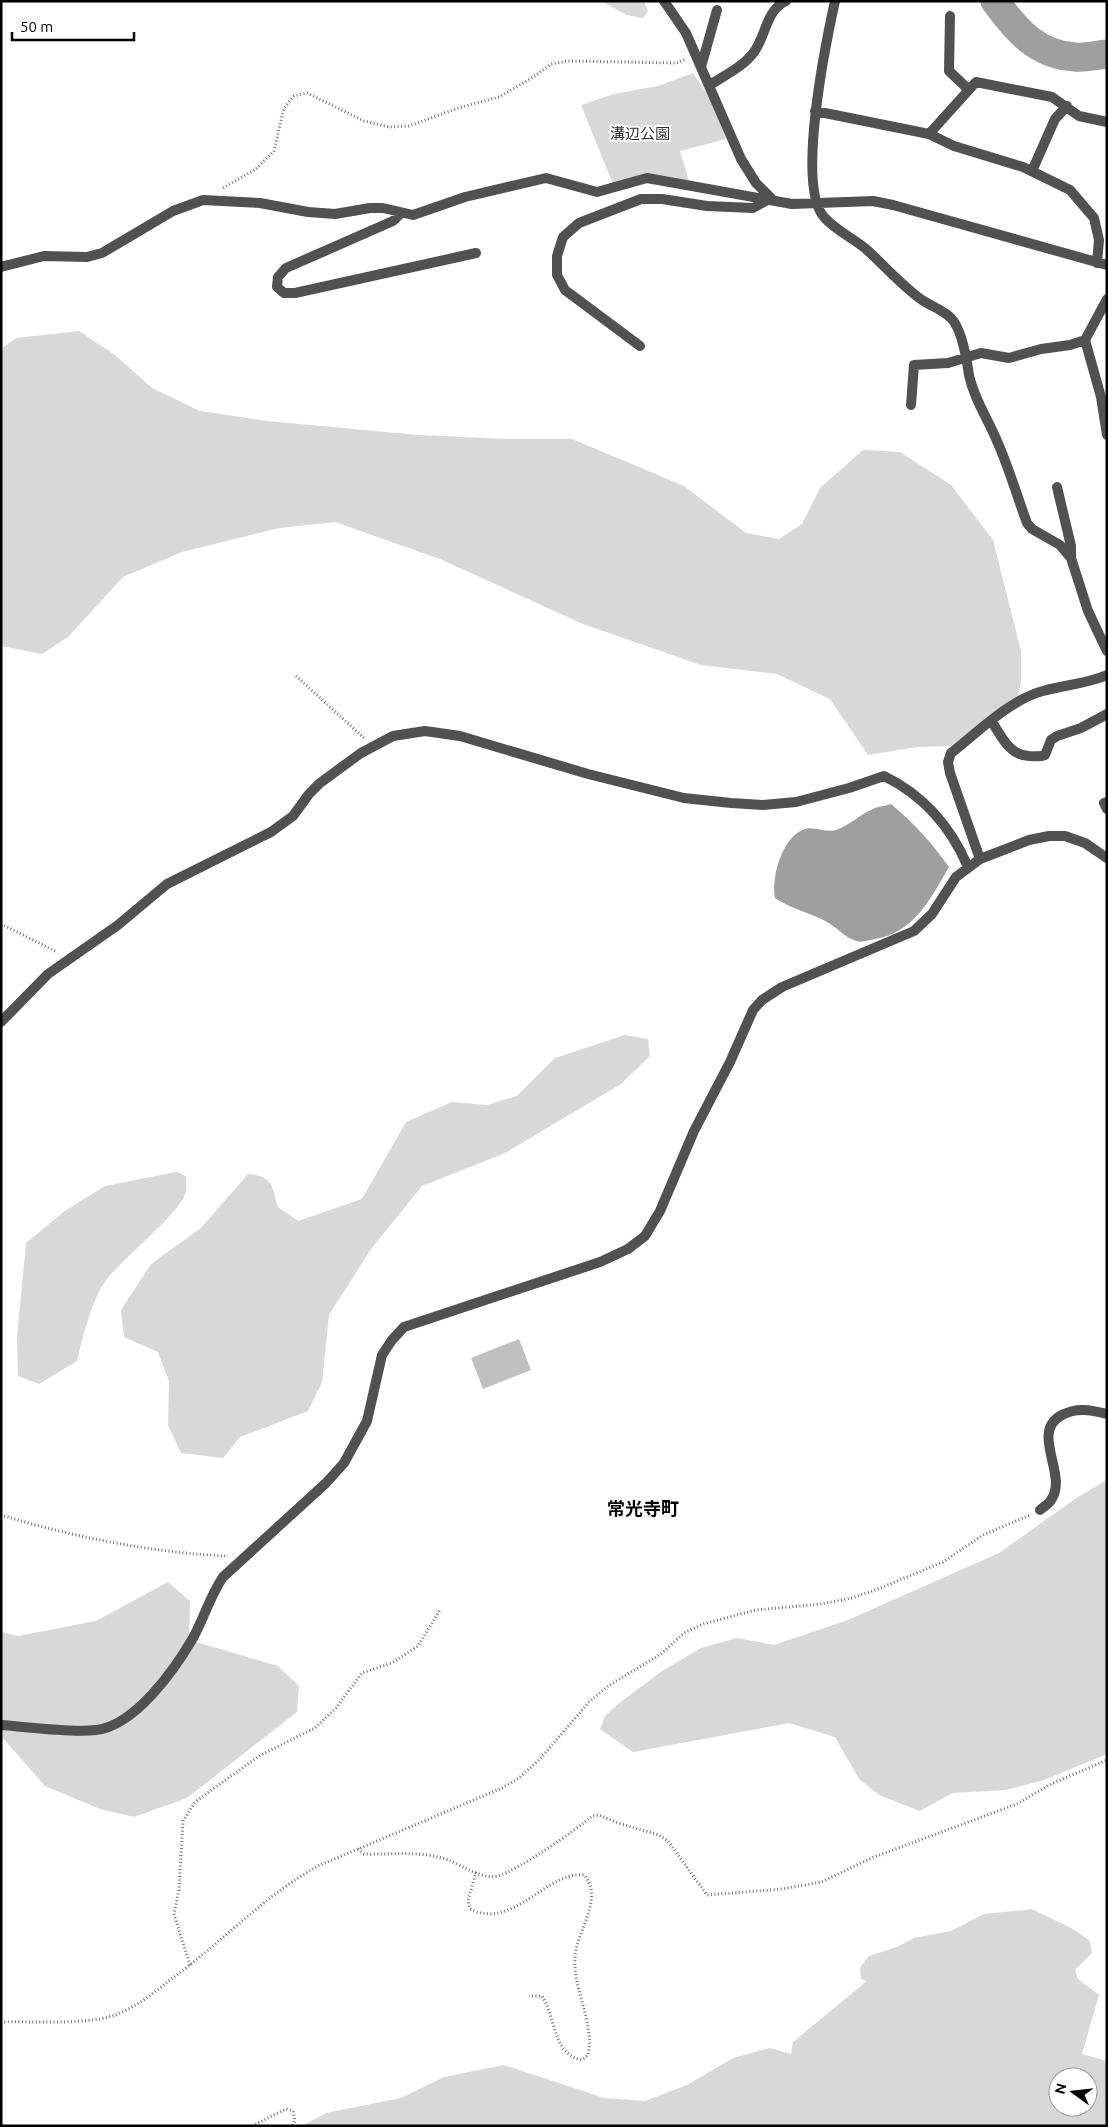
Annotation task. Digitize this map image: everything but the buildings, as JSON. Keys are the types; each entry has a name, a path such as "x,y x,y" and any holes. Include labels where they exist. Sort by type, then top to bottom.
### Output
{"street":[{"path":"710,85 739,66 754,52 771,14 780,4 786,1"},
{"path":"835,1 823,56 815,111 812,162 816,204 823,217 867,250 894,279 923,301 952,318 968,356 969,375 975,394 998,442 1027,523 1032,529 1060,545 1071,558"},
{"path":"665,2 686,33 741,159 756,183 771,198"},
{"path":"701,67 717,10"},
{"path":"950,16 949,71 968,89"},
{"path":"929,134 976,82 1052,97 1080,116 1107,122"},
{"path":"1032,171 1055,119 1067,106"},
{"path":"1,267 44,256 87,257 102,252 173,211 203,200 260,203 308,212 335,214 370,208 383,208 400,214 413,215 465,197 546,178 597,192 647,178 706,190 771,198 792,204 873,201 1102,264 1094,218 1070,190 1032,171 954,146 929,134 815,111"},
{"path":"640,346 565,290 557,275 557,256 564,237 579,223 641,199 662,199 707,206 753,208 771,198"},
{"path":"400,214 393,221 286,268 278,277 277,287 284,293 295,293 476,253"},
{"path":"912,405 914,365 948,363 981,353 1009,358 1085,340 1107,299"},
{"path":"1085,340 1101,397 1107,434"},
{"path":"1056,487 1071,546 1071,558 1088,611 1107,651"},
{"path":"980,859 948,762 951,753 1026,697 1043,691 1107,676"},
{"path":"992,722 1009,748 1015,753 1041,756 1045,754 1051,740 1057,736 1081,728 1107,714"},
{"path":"1,1022 48,974 68,958 118,925 167,884 271,832 293,816 309,794 320,784 373,746 393,736 425,731 460,736 588,774 684,798 731,803 763,805 796,802 849,788 884,776 904,786 930,808 948,828 960,848 968,867"},
{"path":"1107,802 1104,803 1107,809"},
{"path":"1,1725 96,1730 114,1726 131,1714 157,1688 181,1656 194,1636 212,1592 223,1577 326,1483 344,1463 367,1421 382,1355 404,1327 600,1262 628,1249 645,1236 660,1211 694,1131 730,1062 752,1010 762,1000 782,987 914,931 932,914 956,877 980,859 1029,840 1049,836 1065,836 1084,843 1107,858"},
{"path":"1040,1510 1052,1499 1056,1483 1048,1437 1050,1426 1059,1417 1079,1409 1107,1414"}],"path":[{"path":"203,200 256,169 274,150 284,108 294,96 307,93 364,120 389,127 409,126 458,108 498,97 532,78 551,64 568,61 677,63 696,56"},
{"path":"296,676 373,746"},
{"path":"1,924 68,958"},
{"path":"1,2022 88,2020 111,2016 132,2006 190,1966 293,1880 318,1866 502,1788 519,1778 540,1759 589,1702 608,1686 661,1654 684,1633 703,1624 756,1610 821,1604 852,1598 943,1562 983,1535 1040,1510"},
{"path":"1,1515 49,1530 136,1545 208,1555 246,1557"},
{"path":"190,1966 174,1914 179,1890 183,1822 188,1811 196,1802 258,1756 315,1728 336,1708 362,1673 392,1663 407,1655 418,1646 440,1610"},
{"path":"358,1849 364,1854 422,1853 447,1860 487,1876 498,1876 519,1865 592,1816 599,1815 658,1835 668,1841 707,1895 782,1889 820,1882 874,1857 1018,1804 1051,1784 1107,1760"},
{"path":"476,1872 468,1901 470,1909 487,1914 519,1906 567,1876 584,1874 590,1882 592,1896 574,1958 588,2026 590,2045 588,2055 582,2060 572,2058 562,2049 547,2003 542,1996 529,1996"},
{"path":"252,2126 286,2109 293,2111 295,2121 292,2126"}],"green space":[{"path":"601,1 644,1 648,12 643,18 627,15"},
{"name":"溝辺公園","path":"693,73 712,101 726,139 680,151 689,181 646,174 613,184 581,105 614,94 658,86"},
{"path":"79,331 115,355 152,388 200,411 267,421 419,435 506,439 572,439 684,486 746,533 779,539 802,524 820,488 863,450 900,452 951,485 993,540 1021,651 1021,681 1018,697 951,746 917,747 868,755 830,699 777,674 701,665 583,624 440,559 335,522 279,528 182,552 123,577 68,637 42,654 1,646 1,349 16,338"},
{"path":"625,1035 648,1039 650,1056 621,1084 505,1153 422,1186 371,1249 329,1315 322,1382 308,1411 240,1437 223,1458 181,1453 168,1425 169,1381 158,1352 124,1337 121,1310 151,1264 201,1228 248,1174 267,1180 270,1183 278,1207 298,1221 362,1199 406,1122 452,1102 487,1105 517,1096 555,1058"},
{"path":"176,1172 186,1176 186,1189 182,1200 164,1222 107,1279 97,1296 77,1361 39,1384 18,1376 17,1337 26,1243 65,1211 105,1186"},
{"path":"1107,1480 1107,1754 1044,1780 1006,1790 952,1793 920,1811 879,1795 859,1779 835,1737 789,1723 633,1752 600,1729 605,1716 618,1704 662,1671 701,1648 737,1638 774,1645 848,1620 999,1553 1078,1497"},
{"path":"168,1582 190,1601 189,1640 278,1666 299,1686 297,1712 187,1798 134,1817 100,1809 45,1786 1,1736 1,1632 18,1636 96,1621"},
{"path":"1032,1909 1073,1929 1090,1941 1092,1953 1075,1970 1078,1979 1099,1995 1082,2054 1107,2061 1107,2126 302,2126 326,2113 401,2098 444,2077 504,2065 604,2098 645,2101 687,2085 733,2058 770,2048 791,2054 793,2042 867,1981 861,1979 860,1968 869,1956 897,1947 914,1938 951,1931 984,1914"}],"shaded area":[{"path":"891,804 922,834 949,867 928,902 911,922 889,935 858,942 827,922 775,898 775,880 780,859 784,849 797,833 809,828 828,831 836,830 875,808"}],"waterway":[{"path":"995,1 1020,31 1039,46 1049,51 1079,57 1107,54"}],"district":[{"name":"常光寺町","path":"643,1508"}]}
